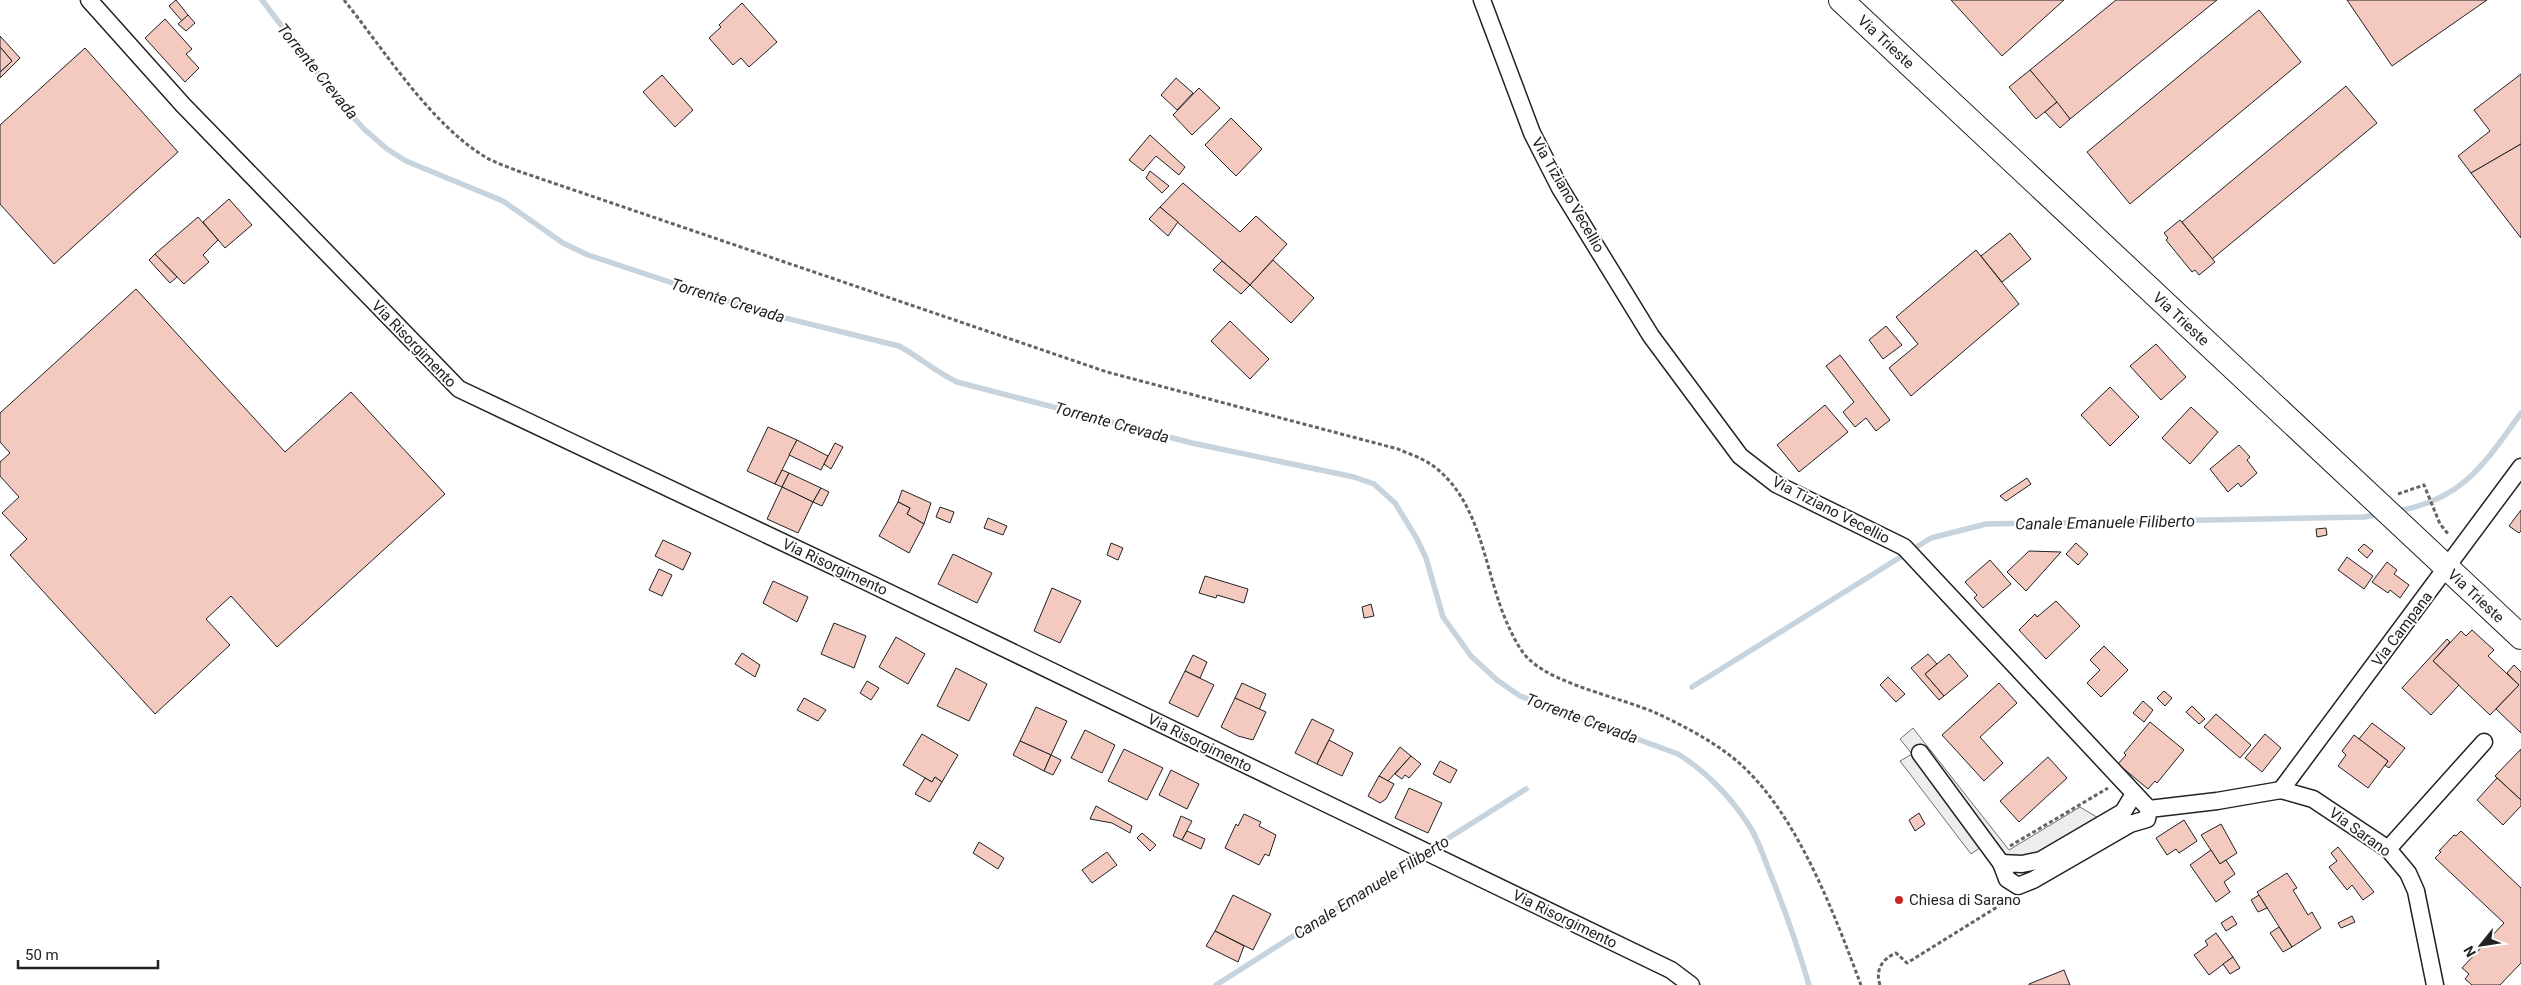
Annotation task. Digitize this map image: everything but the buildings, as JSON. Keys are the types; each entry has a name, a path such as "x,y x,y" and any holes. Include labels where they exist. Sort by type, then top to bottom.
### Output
{"street":[{"name":"Via Risorgimento","path":"89,0 183,105 459,389 869,583 1435,856 1670,970 1691,985"},
{"name":"Via Tiziano Vecellio","path":"1482,0 1532,133 1560,188 1651,336 1740,456 1776,484 1909,553 2149,809"},
{"name":"Via Trieste","path":"1841,0 2521,638"},
{"name":"Via Campana","path":"2281,790 2521,467"},
{"path":"2388,848 2484,742"},
{"path":"1920,753 1998,859 2007,879 2018,886 2033,880 2130,824 2147,819 2149,809 2217,802 2281,790"},
{"name":"Via Sarano","path":"2281,790 2313,799 2388,848 2408,873 2416,890 2435,985"},
{"path":"1998,859 2022,864 2041,860 2123,812 2134,794"}],"path":[{"path":"344,0 435,116 461,140 488,158 518,171 1106,372 1398,449 1431,464 1446,477 1462,498 1474,524 1500,606 1516,641 1531,661 1556,677 1656,713 1702,737 1732,757 1771,797 1793,832 1822,890 1861,985"},
{"path":"2427,488 2440,524 2453,539"},
{"path":"1998,859 2121,780"},
{"path":"1880,985 1878,971 1881,964 1890,956 1896,953 1907,963 2005,904 2018,892 2018,886"}],"shaded area":[{"path":"1913,728 2009,850 2080,807 2100,819 2026,858 1991,855 1984,845 1971,854 1900,761 1912,754 1900,739"}],"waterway":[{"name":"Torrente Crevada","path":"262,0 342,105 364,129 387,149 406,161 503,201 563,243 588,255 757,311 899,346 957,382 1192,443 1354,477 1374,484 1395,503 1417,539 1426,558 1443,617 1471,656 1497,680 1520,696 1678,754 1706,775 1724,793 1750,827 1760,846 1791,929 1809,985"},
{"name":"Canale Emanuele Filiberto","path":"2397,511 2420,506 2439,498 2470,477 2496,448 2521,413"},
{"name":"Canale Emanuele Filiberto","path":"1692,687 1931,538 1986,524 2364,517 2381,514"},
{"name":"Canale Emanuele Filiberto","path":"1216,985 1526,789"}],"place":[{"name":"Chiesa di Sarano","path":"1899,900"}]}
